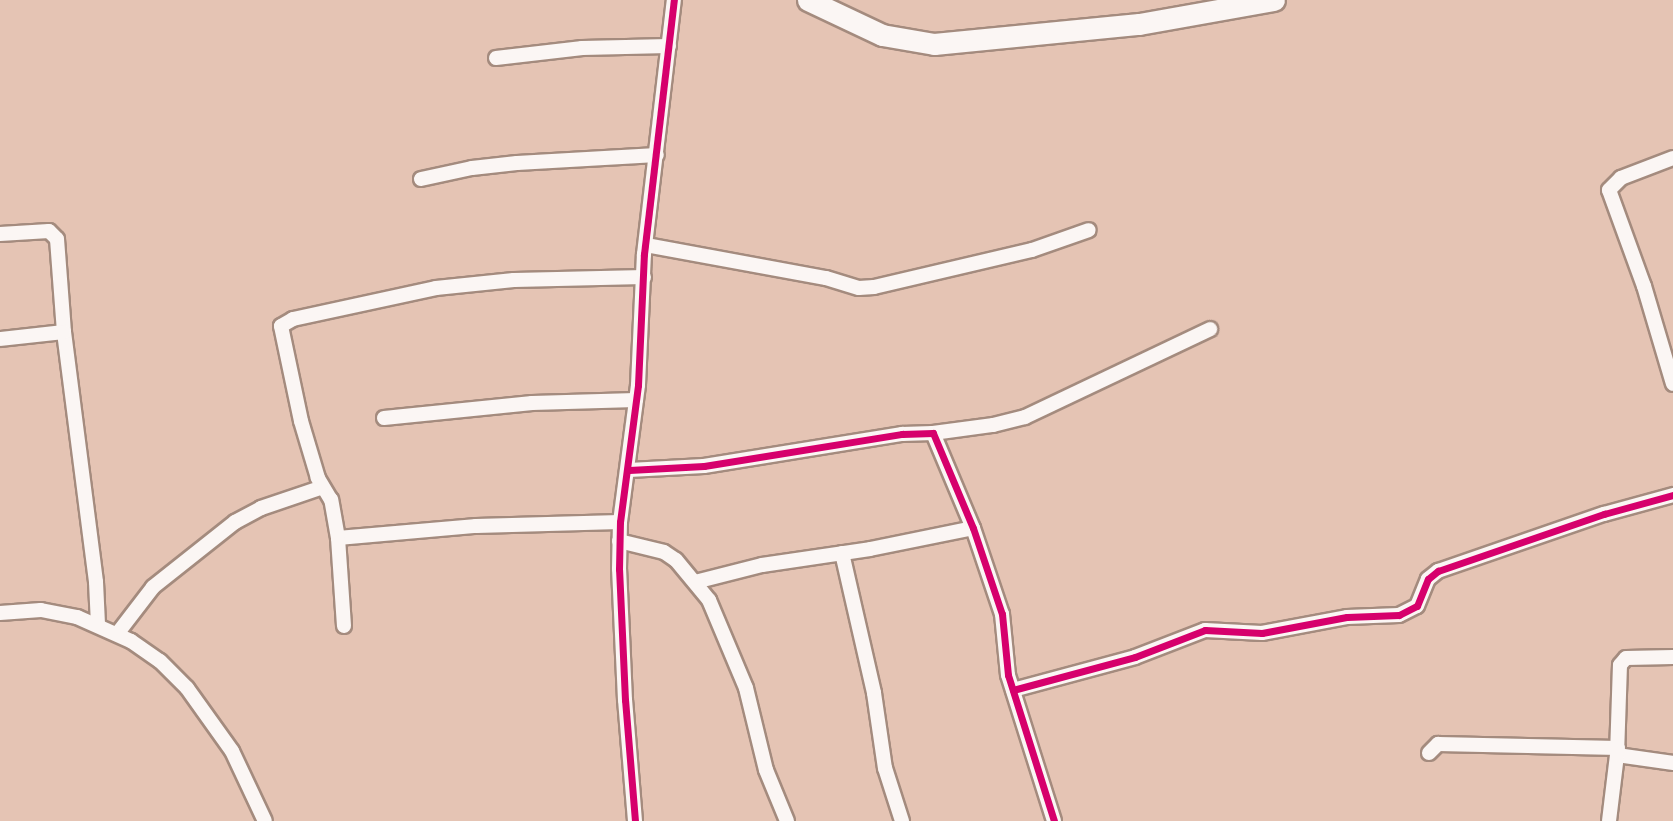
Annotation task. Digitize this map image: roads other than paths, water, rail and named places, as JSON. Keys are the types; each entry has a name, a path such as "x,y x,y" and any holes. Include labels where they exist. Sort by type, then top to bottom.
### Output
{"street":[{"path":"635,821 625,700 620,522 629,470 646,245 674,0"},
{"path":"808,0 882,35 934,44 1139,23 1274,0"},
{"path":"496,58 582,48 669,46"},
{"path":"421,179 472,168 517,163 657,155"},
{"path":"1673,158 1614,181 1609,190 1644,286 1673,384"},
{"path":"646,245 826,278 859,288 1032,250 1089,230"},
{"path":"0,234 49,231 55,233 64,331 96,582 98,624"},
{"path":"344,626 338,538 331,500 323,487 297,405 294,381 281,332 285,321 447,287 514,281 644,277"},
{"path":"629,470 704,466 902,434 993,425 1025,417 1210,328"},
{"path":"0,339 64,331"},
{"path":"384,418 565,401 636,400"},
{"path":"933,433 973,527 1005,628 1006,664 1054,821"},
{"path":"117,634 153,587 235,522 261,508 323,487"},
{"path":"1013,690 1135,657 1205,630 1262,633 1347,617 1399,615 1417,606 1428,579 1437,571 1604,514 1673,495"},
{"path":"338,538 476,526 620,522"},
{"path":"695,582 762,565 842,553 973,527"},
{"path":"620,541 664,552 695,582 716,613 756,721 766,770 787,821"},
{"path":"842,553 874,693 885,768 902,821"},
{"path":"0,613 41,610 98,624 160,661 187,688 232,751 265,821"},
{"path":"1609,821 1618,751 1622,661 1673,657"},
{"path":"1429,753 1438,744 1618,751 1673,763"}]}
